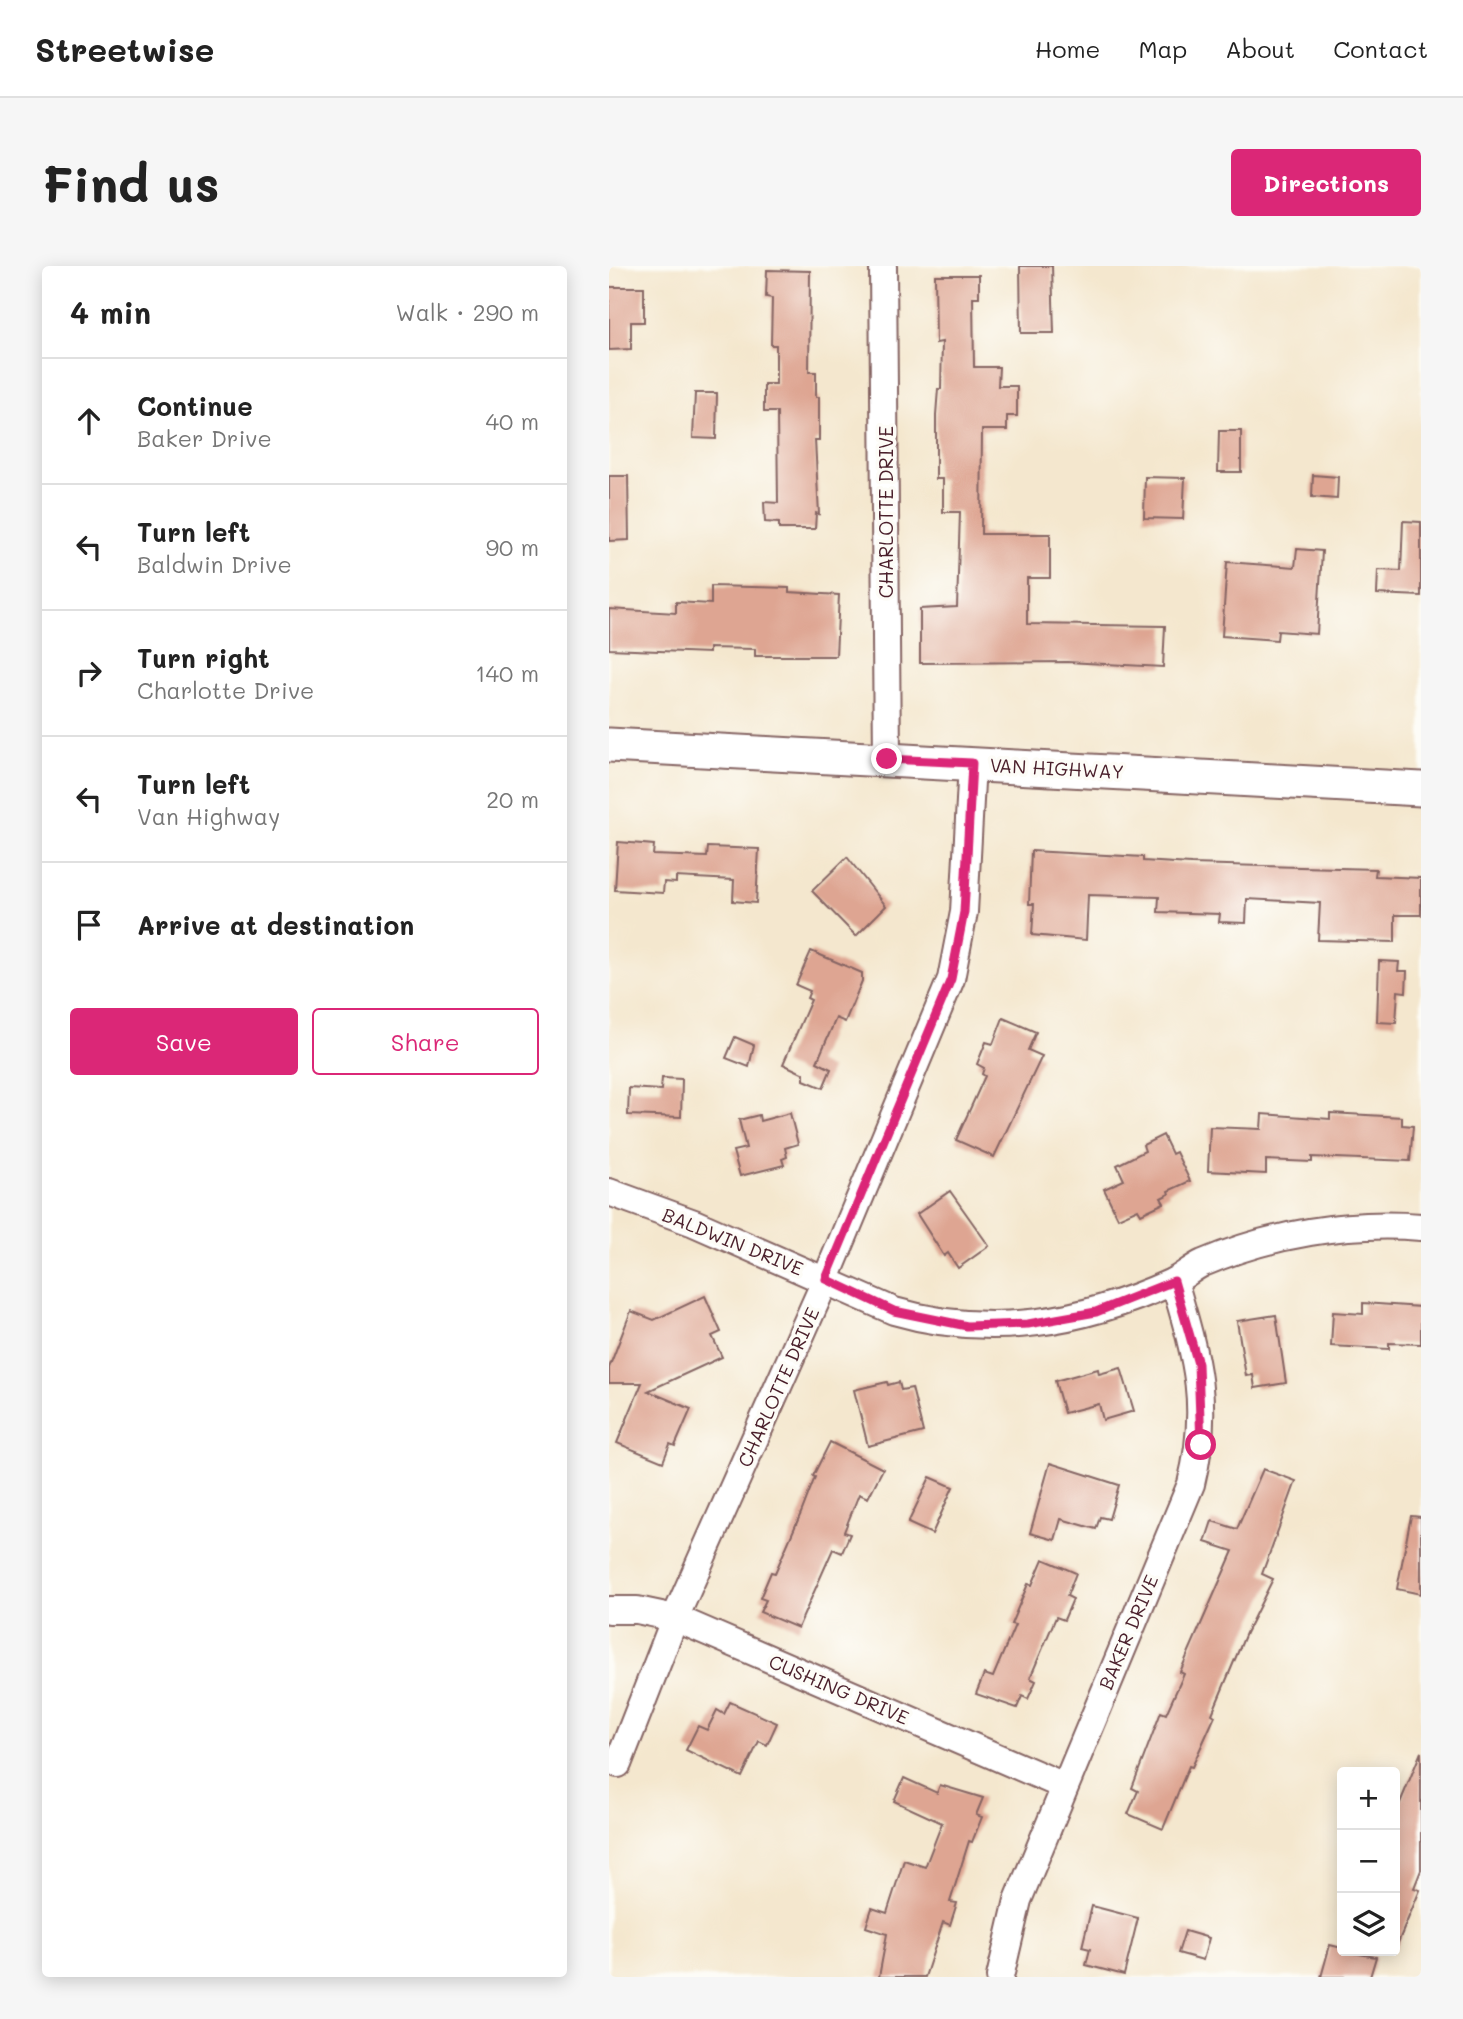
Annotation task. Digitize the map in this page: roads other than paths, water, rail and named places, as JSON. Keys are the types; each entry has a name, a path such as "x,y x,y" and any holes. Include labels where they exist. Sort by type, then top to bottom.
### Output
{"main road":[{"name":"VAN HIGHWAY","path":"609,745 1421,789"}],"street":[{"name":"CHARLOTTE DRIVE","path":"883,266 887,759"},
{"name":"CHARLOTTE DRIVE","path":"618,1764 675,1618 826,1279 951,979 964,912 972,763"},
{"name":"BALDWIN DRIVE","path":"609,1192 694,1223 894,1311 967,1326 1028,1324 1096,1312 1174,1281 1202,1264 1286,1236 1379,1224 1421,1227"},
{"name":"BAKER DRIVE","path":"1000,1977 1018,1900 1191,1484 1201,1445 1198,1364 1174,1281"},
{"name":"CUSHING DRIVE","path":"609,1610 637,1610 675,1618 1064,1786"}]}
